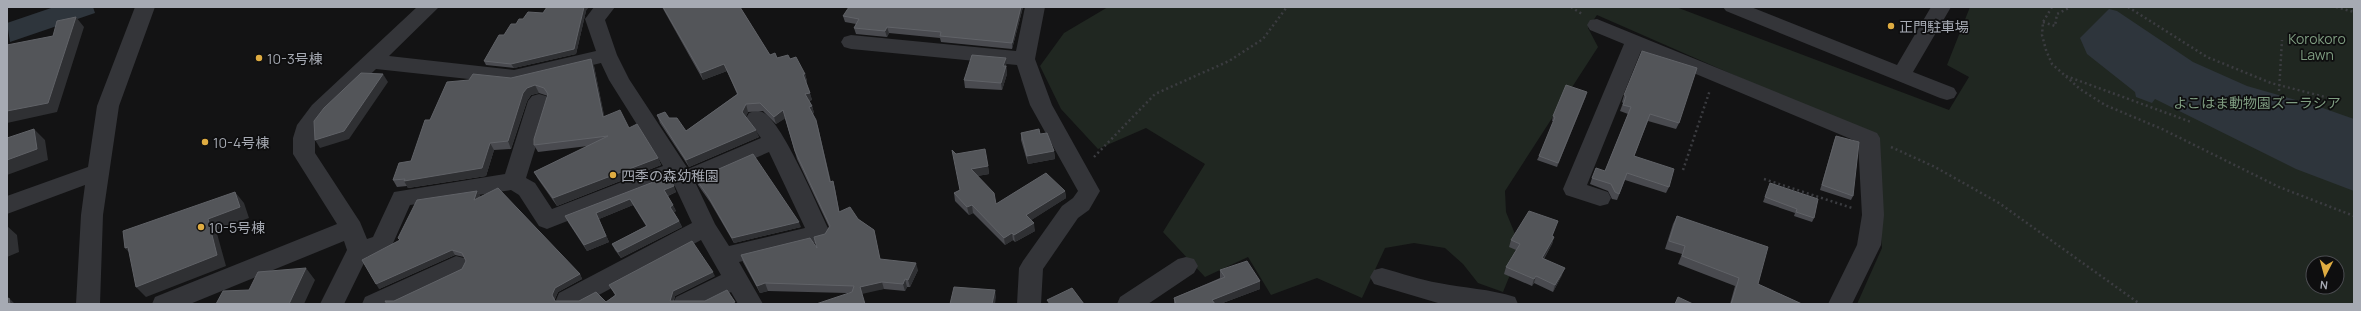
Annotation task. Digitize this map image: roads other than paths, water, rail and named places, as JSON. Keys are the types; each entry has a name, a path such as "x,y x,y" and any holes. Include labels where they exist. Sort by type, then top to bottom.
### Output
{"street":[{"path":"88,304 92,215 108,106 146,7"},
{"path":"360,250 352,228 304,154 304,138 308,125 320,110 370,61 429,7"},
{"path":"605,7 595,20 607,55 619,80 679,175 705,227 751,304"},
{"path":"1029,304 1031,268 1070,212 1081,204 1089,191 1041,105 1025,59 1035,7"},
{"path":"1733,7 1797,34 1902,73 1948,93"},
{"path":"1902,73 1941,7"},
{"path":"1597,25 1635,42 1716,73 1869,138 1873,215 1869,245 1840,304"},
{"path":"851,42 1025,59"},
{"path":"1600,198 1574,189 1635,42"},
{"path":"370,61 514,77 607,55"},
{"path":"514,181 539,101"},
{"path":"723,257 819,234 775,141 757,118"},
{"path":"332,304 360,250 382,244 402,198 514,181 527,189 547,220 775,141"},
{"path":"7,205 98,172"},
{"path":"568,300 705,227"},
{"path":"164,304 352,228"},
{"path":"374,304 456,265"},
{"path":"1129,304 1186,266"},
{"path":"1382,276 1438,293 1480,298 1506,304"},
{"path":"685,304 736,278"}],"place":[{"name":"正門駐車場","path":"1891,26"},
{"name":"10-3号棟","path":"259,58"},
{"name":"10-4号棟","path":"205,142"},
{"name":"四季の森幼稚園","path":"613,175"},
{"name":"10-5号棟","path":"201,227"}],"park label":[{"name":"Korokoro Lawn","path":"2317,46"},
{"name":"よこはま動物園ズーラシア","path":"2257,102"}]}
